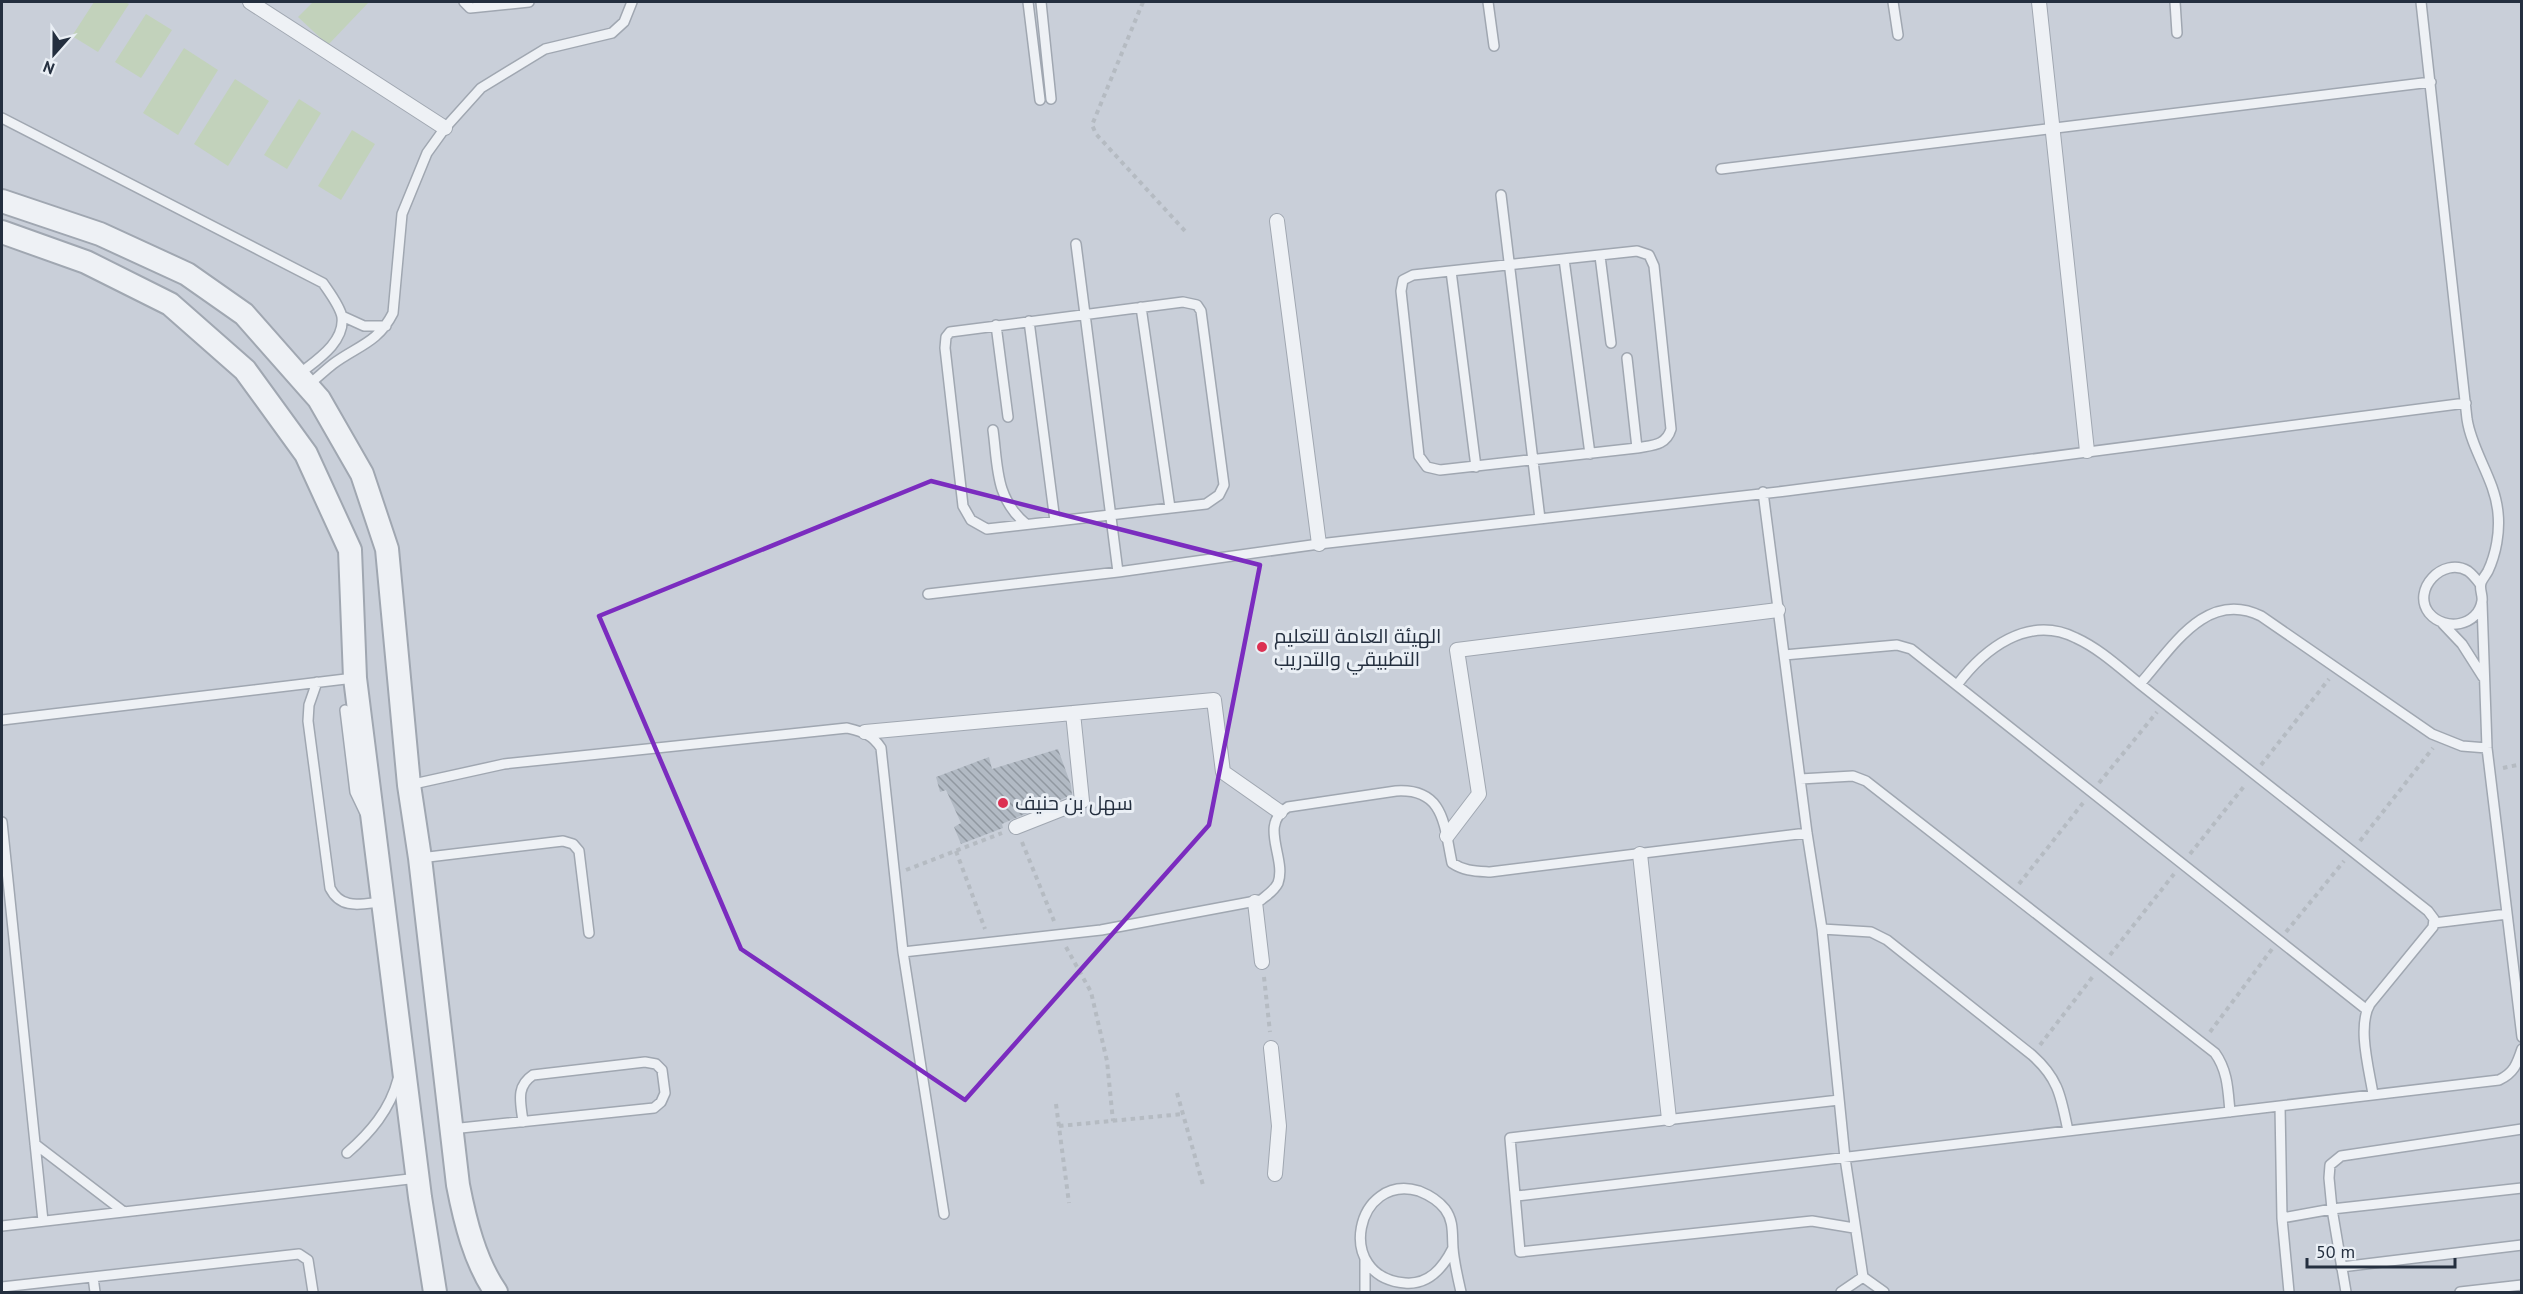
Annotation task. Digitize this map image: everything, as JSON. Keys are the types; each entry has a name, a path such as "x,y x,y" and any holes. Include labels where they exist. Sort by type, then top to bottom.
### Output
{"street":[{"path":"250,2 445,128"},
{"path":"2039,2 2087,451"},
{"path":"2,201 100,234 187,274 244,315 319,399 362,474 387,549 409,785 420,858 451,1129 464,1215 476,1251 496,1293"},
{"path":"1277,221 1319,544"},
{"path":"2,232 86,262 170,304 245,370 306,454 350,550 355,678 418,1178 435,1293"},
{"path":"1447,836 1479,794 1457,650 1778,610"},
{"path":"865,732 1214,700 1223,772 1280,812"},
{"path":"1016,827 1082,801 1073,713"},
{"path":"1640,854 1669,1119"},
{"path":"1255,902 1262,962"},
{"path":"1271,1048 1279,1126 1275,1174"}],"lane":[{"path":"464,2 470,8 524,2"},
{"path":"303,381 373,341 387,326 393,313 402,214 427,153 445,128 482,88 545,49 612,33 624,22 632,2"},
{"path":"1028,2 1040,100"},
{"path":"1041,2 1051,99"},
{"path":"1488,2 1494,46"},
{"path":"1893,2 1898,35"},
{"path":"2175,2 2177,33"},
{"path":"2421,2 2469,435 2494,492 2498,510 2499,529 2494,554 2480,584 2487,748 2507,914 2516,952 2522,1037"},
{"path":"1721,169 2431,82"},
{"path":"2,118 323,283 342,316 364,326 387,326"},
{"path":"1501,195 1540,519"},
{"path":"1076,244 1118,572"},
{"path":"1643,252 1648,255 1654,266 1671,429 1669,435 1662,443 1637,448 1433,470 1422,462 1419,456 1401,285 1407,276 1564,259 1643,252"},
{"path":"1600,256 1611,343"},
{"path":"1564,259 1590,453"},
{"path":"1451,271 1476,467"},
{"path":"1190,302 1197,305 1203,318 1224,484 1219,495 1211,502 987,529 971,520 963,506 944,342 950,332 1142,307 1190,302"},
{"path":"1142,307 1170,508"},
{"path":"303,381 339,337 342,316"},
{"path":"1029,321 1055,521"},
{"path":"996,325 1008,417"},
{"path":"1627,358 1637,448"},
{"path":"928,594 2466,403"},
{"path":"993,430 1003,496 1014,514 1026,524"},
{"path":"1763,492 1807,833 1822,930 1854,1228 1863,1277 1884,1293"},
{"path":"2480,584 2468,570 2449,567 2432,576 2424,593 2428,612 2462,644 2484,678"},
{"path":"2443,624 2460,625 2475,616 2482,601"},
{"path":"2140,684 2185,633 2207,615 2223,609 2242,608 2261,616 2440,739 2462,746 2487,748"},
{"path":"1957,685 1972,665 2013,635 2045,631 2074,636 2140,684 2428,911 2434,923"},
{"path":"1784,655 1897,645 1911,649 2367,1010"},
{"path":"2,720 355,678"},
{"path":"317,682 309,705 308,721 330,888 334,895 347,904 383,902"},
{"path":"345,710 355,792 362,808 374,821"},
{"path":"409,785 504,764 847,728 865,732 875,738 881,748 903,952 944,1214"},
{"path":"1800,779 1853,776 1866,782 2202,1042 2215,1053 2223,1064 2227,1077 2230,1112"},
{"path":"903,952 1101,930 1255,902 1273,891 1278,882 1273,829 1280,812 1288,807 1409,790 1423,795 1441,810 1452,863 1460,868 1473,871 1490,872 1807,833"},
{"path":"2,822 43,1221"},
{"path":"420,858 563,840 573,844 579,851 589,933"},
{"path":"2373,1094 2364,1029 2367,1010 2434,923 2507,914"},
{"path":"1822,930 1871,932 1887,939 2032,1055 2048,1069 2058,1086 2067,1131"},
{"path":"1517,1196 2499,1080 2510,1075 2514,1070 2522,1049"},
{"path":"347,1153 378,1121 396,1089 403,1060"},
{"path":"451,1129 523,1122 654,1108 662,1102 665,1093 662,1071 656,1064 645,1062 533,1075 523,1081 521,1090 523,1122"},
{"path":"1839,1100 1510,1138 1517,1196 1520,1252 1812,1221 1854,1228"},
{"path":"2280,1106 2282,1218 2289,1293"},
{"path":"2346,1293 2328,1178 2330,1165 2341,1155 2522,1129"},
{"path":"35,1144 124,1212"},
{"path":"2,1226 418,1178"},
{"path":"2282,1218 2332,1209 2522,1188"},
{"path":"1365,1293 1365,1259 1359,1240 1362,1219 1373,1202 1390,1191 1411,1189 1430,1195 1446,1209 1453,1228 1453,1248 1461,1293"},
{"path":"2341,1267 2522,1245"},
{"path":"1365,1259 1377,1273 1385,1278 1394,1282 1413,1284 1430,1277 1444,1265 1453,1248"},
{"path":"2,1287 299,1254 308,1260 313,1293"},
{"path":"93,1277 95,1293"},
{"path":"1841,1293 1863,1277"},
{"path":"2460,1293 2522,1285"}],"path":[{"path":"1143,2 1092,125 1096,134 1185,231"},
{"path":"2202,1042 2279,940 2440,739"},
{"path":"2490,771 2522,764"},
{"path":"895,875 1016,827 1060,934 1091,992 1107,1061 1113,1121"},
{"path":"956,851 991,942"},
{"path":"1262,962 1271,1048"},
{"path":"1177,1093 1203,1185"},
{"path":"1056,1104 1069,1203"},
{"path":"1059,1126 1183,1114"}],"highlighted area":[{"path":"931,481 1260,565 1209,825 965,1100 741,949 599,616"}],"shaded area":[{"name":"الهيئة العامة للتعليم التطبيقي والتدريب","path":"2,2 2521,2 2521,1292 2,1292"}],"green space":[{"path":"94,2 129,4 98,52 72,36"},
{"path":"313,2 369,2 328,45 298,17"},
{"path":"146,14 172,30 141,78 115,62"},
{"path":"184,48 218,70 178,135 143,113"},
{"path":"235,79 269,101 228,166 194,144"},
{"path":"299,99 321,113 287,169 264,155"},
{"path":"352,130 375,144 341,200 318,186"}],"building":[{"name":"سهل بن حنيف","path":"1058,749 1071,785 1072,795 1002,824 1003,828 961,844 954,827 961,823 946,790 940,792 936,777 989,757 992,769"}],"place":[{"name":"الهيئة العامة للتعليم التطبيقي والتدريب","path":"1262,647"},
{"name":"سهل بن حنيف","path":"1003,803"}]}
